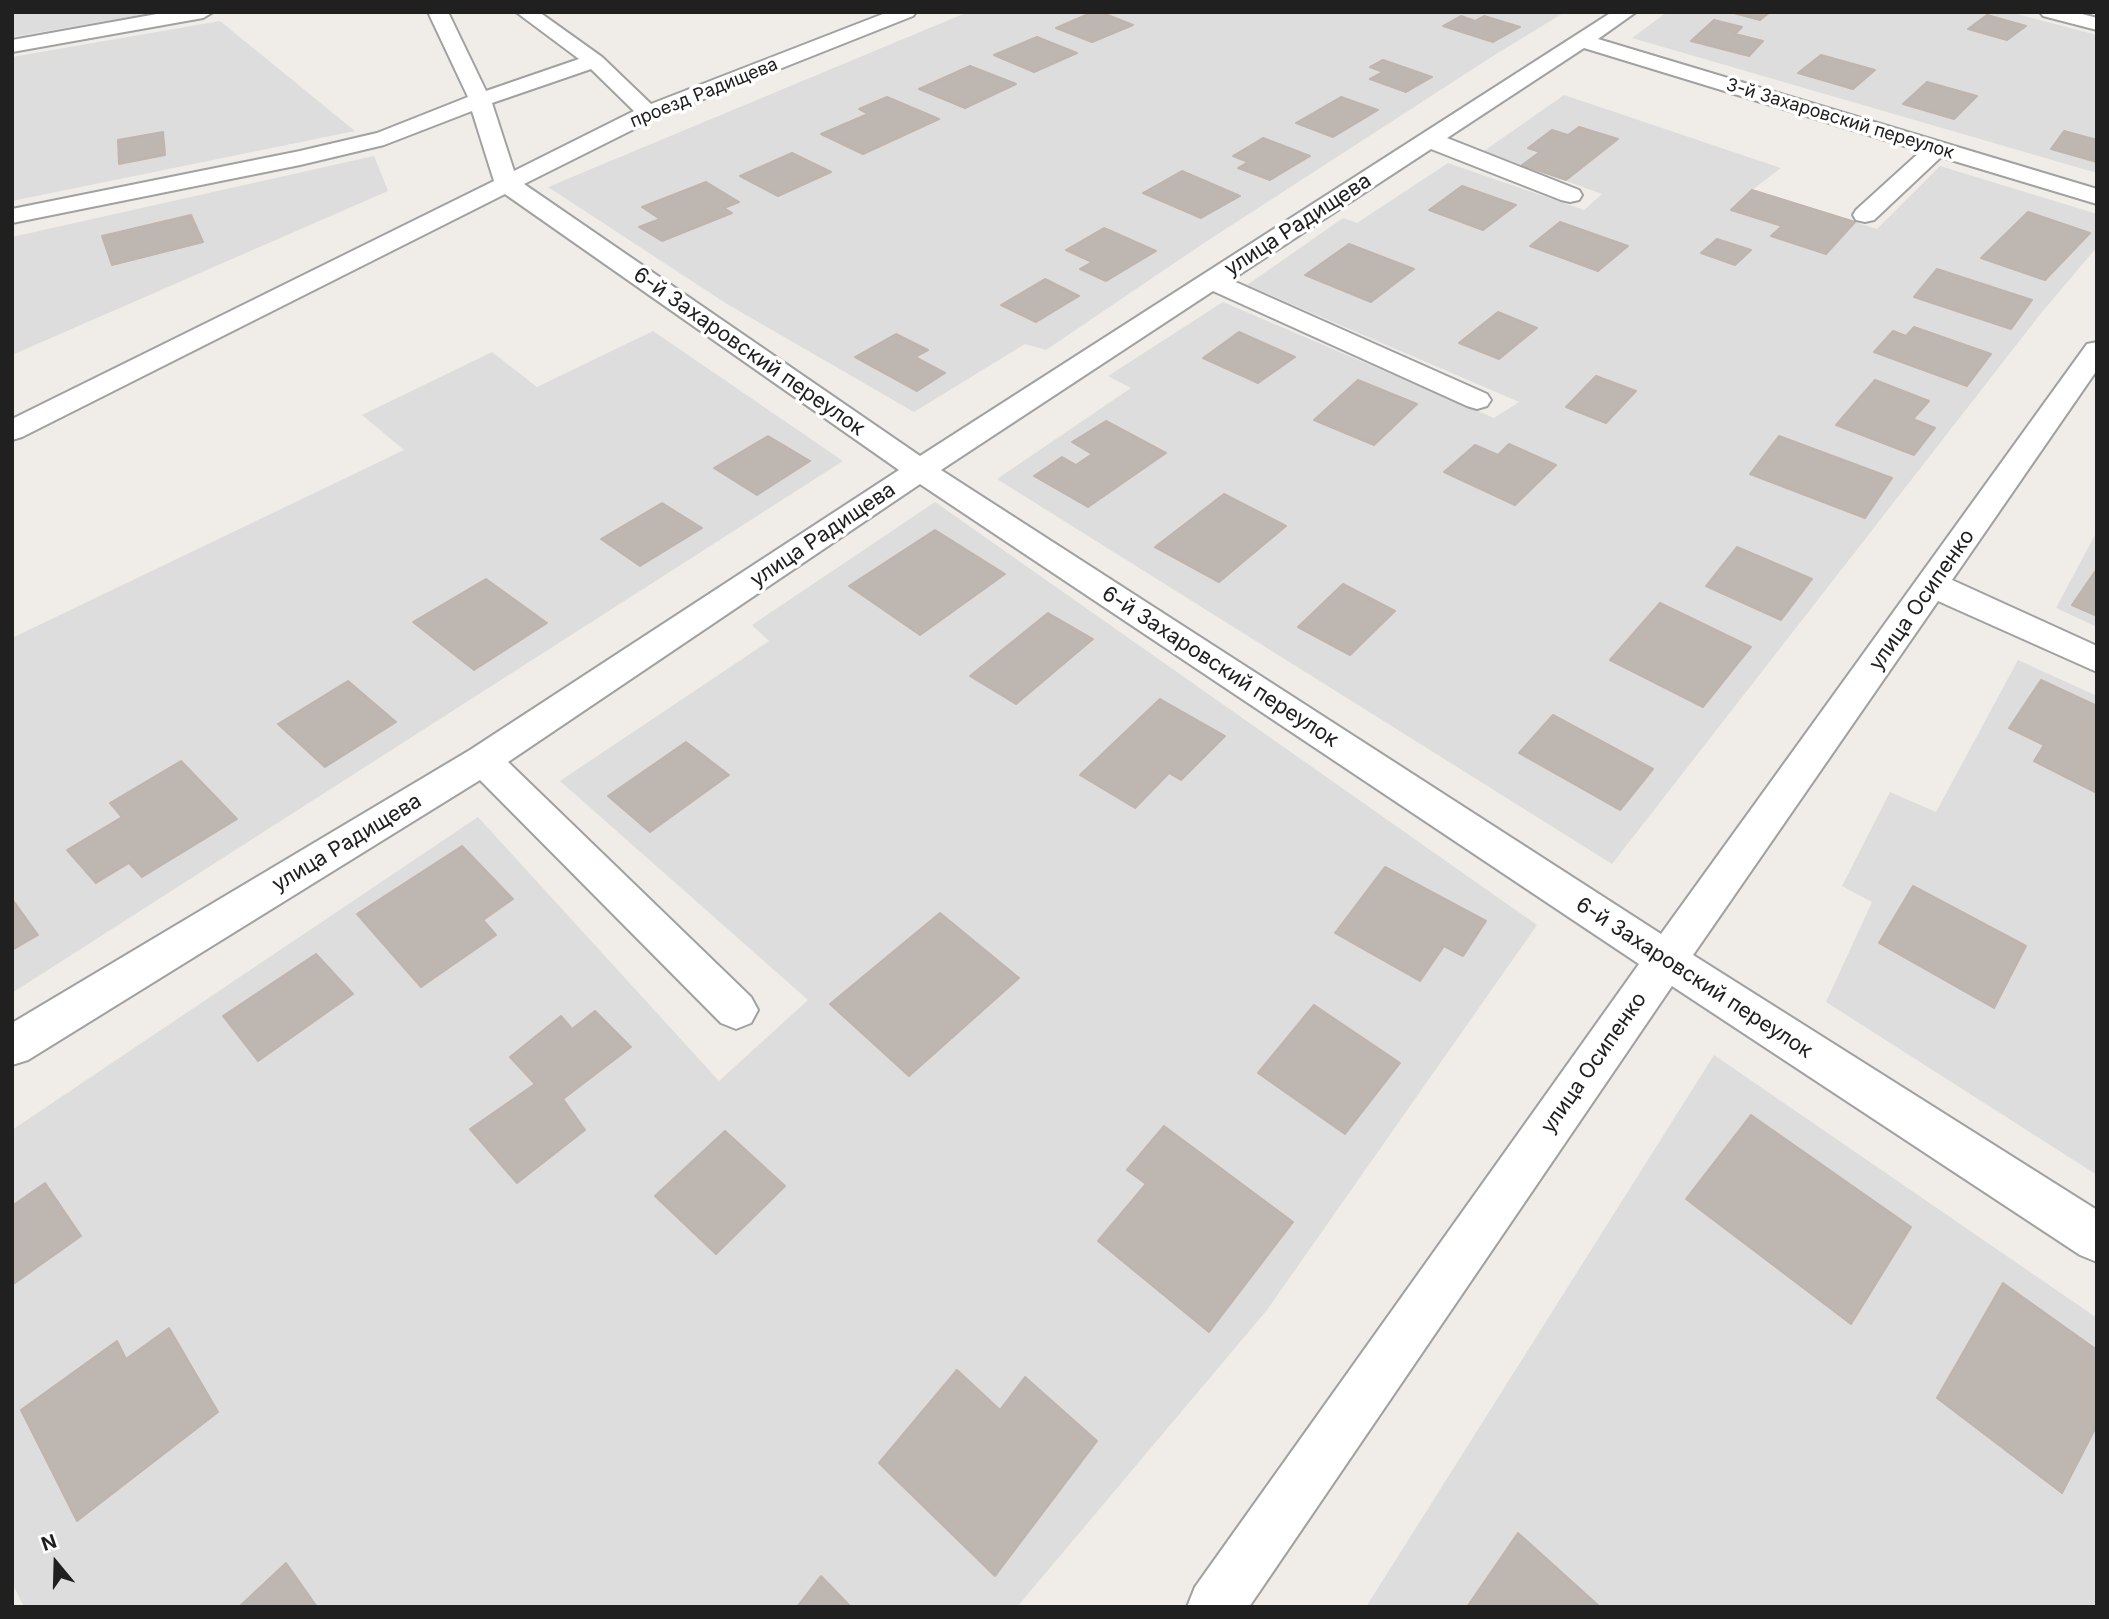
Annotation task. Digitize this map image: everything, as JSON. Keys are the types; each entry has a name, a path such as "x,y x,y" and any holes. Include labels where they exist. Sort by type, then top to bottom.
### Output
{"street":[{"path":"12,46 203,12"},
{"path":"438,12 480,100 507,184"},
{"path":"526,12 595,61 648,113"},
{"name":"проезд Радищева","path":"12,431 648,113 906,12"},
{"name":"улица Радищева","path":"12,1046 483,760 920,470 1626,12"},
{"path":"2050,12 2097,24"},
{"name":"3-й Захаровский переулок","path":"1583,41 2097,197"},
{"path":"12,216 300,158 384,138 480,100 595,61"},
{"path":"1430,140 1570,195"},
{"path":"1865,215 1938,148"},
{"name":"6-й Захаровский переулок","path":"507,184 920,470 1665,960 2097,1238"},
{"path":"1212,281 1477,400"},
{"name":"улица Осипенко","path":"1216,1607 1665,960 1933,585 2097,349"},
{"path":"1933,585 2097,660"},
{"path":"483,760 736,1010"}],"shaded area":[{"path":"12,12 158,12 12,37"},
{"path":"968,12 1565,12 1204,243 1046,350 1025,344 914,412 727,304 548,187"},
{"path":"1667,12 2009,12 2097,35 2097,173 1632,38"},
{"path":"220,21 355,131 12,201 12,57"},
{"path":"1564,95 1781,168 1752,190 1877,229 1940,166 2097,214 2097,247 2042,312 1612,864 997,479 1131,388 1108,376 1223,302 1494,418 1519,402 1247,285 1343,218 1357,223 1448,163 1584,210 1602,194 1484,151"},
{"path":"374,156 388,191 12,355 12,237"},
{"path":"653,331 843,461 12,993 12,638 404,450 362,415 492,352 537,387"},
{"path":"935,502 1537,925 1267,1310 1017,1607 24,1607 12,1583 12,1130 478,817 719,1081 808,1000 560,781 769,641 752,625"},
{"path":"2097,531 2097,627 2056,608"},
{"path":"2018,660 2097,696 2097,1175 1826,1002 1872,902 1842,886 1890,792 1936,812"},
{"path":"1714,1055 2097,1318 2097,1607 1366,1607"}],"building":[{"path":"1093,12 1100,12 1133,25 1092,42 1056,28"},
{"path":"1730,12 1770,12 1760,20"},
{"path":"1987,15 2026,26 2007,40 1968,29"},
{"path":"1461,16 1475,21 1484,16 1520,27 1493,42 1443,26"},
{"path":"1714,20 1742,27 1735,34 1763,41 1749,56 1691,41"},
{"path":"1037,37 1077,53 1034,72 994,55"},
{"path":"1821,55 1875,70 1853,89 1798,73"},
{"path":"1383,60 1432,77 1406,92 1370,79 1383,72 1370,67"},
{"path":"970,66 1016,84 965,108 919,89"},
{"path":"1927,82 1977,96 1954,119 1903,104"},
{"path":"887,97 939,119 863,154 821,134 868,114 859,109"},
{"path":"1341,97 1378,110 1333,137 1296,123"},
{"path":"1579,127 1618,139 1566,180 1522,165 1540,152 1528,148 1552,130 1568,135"},
{"path":"2064,131 2097,140 2097,162 2051,149"},
{"path":"163,132 165,155 119,164 118,140"},
{"path":"1263,138 1310,156 1270,180 1238,168 1248,162 1233,156"},
{"path":"792,153 831,172 778,196 740,176"},
{"path":"1182,171 1240,196 1201,218 1143,193"},
{"path":"706,182 739,202 724,208 732,213 662,241 639,227 660,219 642,207"},
{"path":"1462,186 1516,205 1483,230 1429,210"},
{"path":"1752,190 1855,222 1826,254 1771,236 1782,226 1731,210"},
{"path":"2028,212 2090,233 2045,280 1981,258"},
{"path":"191,215 203,242 112,265 102,236"},
{"path":"1560,222 1628,246 1598,271 1530,246"},
{"path":"1104,228 1156,251 1106,281 1080,269 1092,262 1066,250"},
{"path":"1717,239 1751,250 1735,265 1701,253"},
{"path":"1349,244 1414,269 1371,302 1305,275"},
{"path":"1937,269 2032,300 2011,329 1914,297"},
{"path":"1045,279 1079,296 1036,322 1001,305"},
{"path":"1498,312 1537,328 1499,359 1459,343"},
{"path":"1914,327 1991,354 1967,386 1874,352 1893,331 1906,336"},
{"path":"1239,332 1295,357 1258,383 1203,358"},
{"path":"896,334 928,350 915,357 945,373 917,391 855,357"},
{"path":"1596,376 1636,391 1606,423 1566,407"},
{"path":"1358,380 1417,404 1374,445 1314,420"},
{"path":"1875,380 1929,401 1913,419 1935,428 1914,455 1836,425"},
{"path":"1106,421 1166,453 1088,507 1034,476 1062,457 1076,465 1092,454 1072,442"},
{"path":"768,436 810,461 757,495 714,468"},
{"path":"1779,436 1892,478 1865,518 1750,474"},
{"path":"1509,444 1556,465 1515,505 1444,472 1475,445 1498,455"},
{"path":"1224,494 1286,526 1219,582 1155,547"},
{"path":"662,503 702,528 640,566 601,539"},
{"path":"935,530 1005,574 920,635 849,586"},
{"path":"1737,547 1812,579 1781,620 1706,586"},
{"path":"2097,570 2097,616 2072,605"},
{"path":"486,579 547,623 474,670 413,622"},
{"path":"1343,584 1395,611 1350,655 1298,627"},
{"path":"1660,603 1751,647 1703,707 1610,660"},
{"path":"1048,613 1093,639 1016,704 970,676"},
{"path":"2041,680 2097,706 2097,793 2034,761 2044,745 2009,728"},
{"path":"348,681 396,722 325,767 278,724"},
{"path":"1160,699 1225,736 1181,780 1169,773 1135,808 1080,775"},
{"path":"1553,715 1653,769 1620,810 1519,753"},
{"path":"686,742 729,775 650,832 608,796"},
{"path":"181,761 237,819 142,877 129,863 96,883 67,850 122,817 110,803"},
{"path":"462,846 513,899 483,920 496,935 421,987 357,914"},
{"path":"1385,867 1486,921 1463,956 1444,946 1420,981 1335,933"},
{"path":"1913,886 2026,946 1994,1008 1879,943"},
{"path":"12,899 38,935 12,950"},
{"path":"940,913 1019,978 909,1076 830,1004"},
{"path":"316,954 353,994 258,1061 223,1016"},
{"path":"1314,1005 1400,1063 1345,1134 1258,1073"},
{"path":"595,1011 631,1047 563,1099 585,1130 517,1183 470,1129 535,1084 510,1057 561,1016 572,1029"},
{"path":"1751,1115 1911,1227 1851,1324 1686,1199"},
{"path":"1164,1126 1293,1222 1209,1332 1098,1241 1146,1184 1127,1170"},
{"path":"725,1131 785,1186 716,1254 655,1196"},
{"path":"45,1183 81,1236 12,1285 12,1206"},
{"path":"2003,1283 2097,1350 2097,1425 2062,1493 1937,1398"},
{"path":"169,1328 218,1412 77,1521 21,1410 117,1341 126,1359"},
{"path":"957,1370 1000,1410 1025,1377 1097,1441 995,1576 879,1463"},
{"path":"1518,1533 1600,1607 1467,1607"},
{"path":"286,1563 317,1607 239,1607"},
{"path":"821,1576 851,1607 797,1607"}]}
